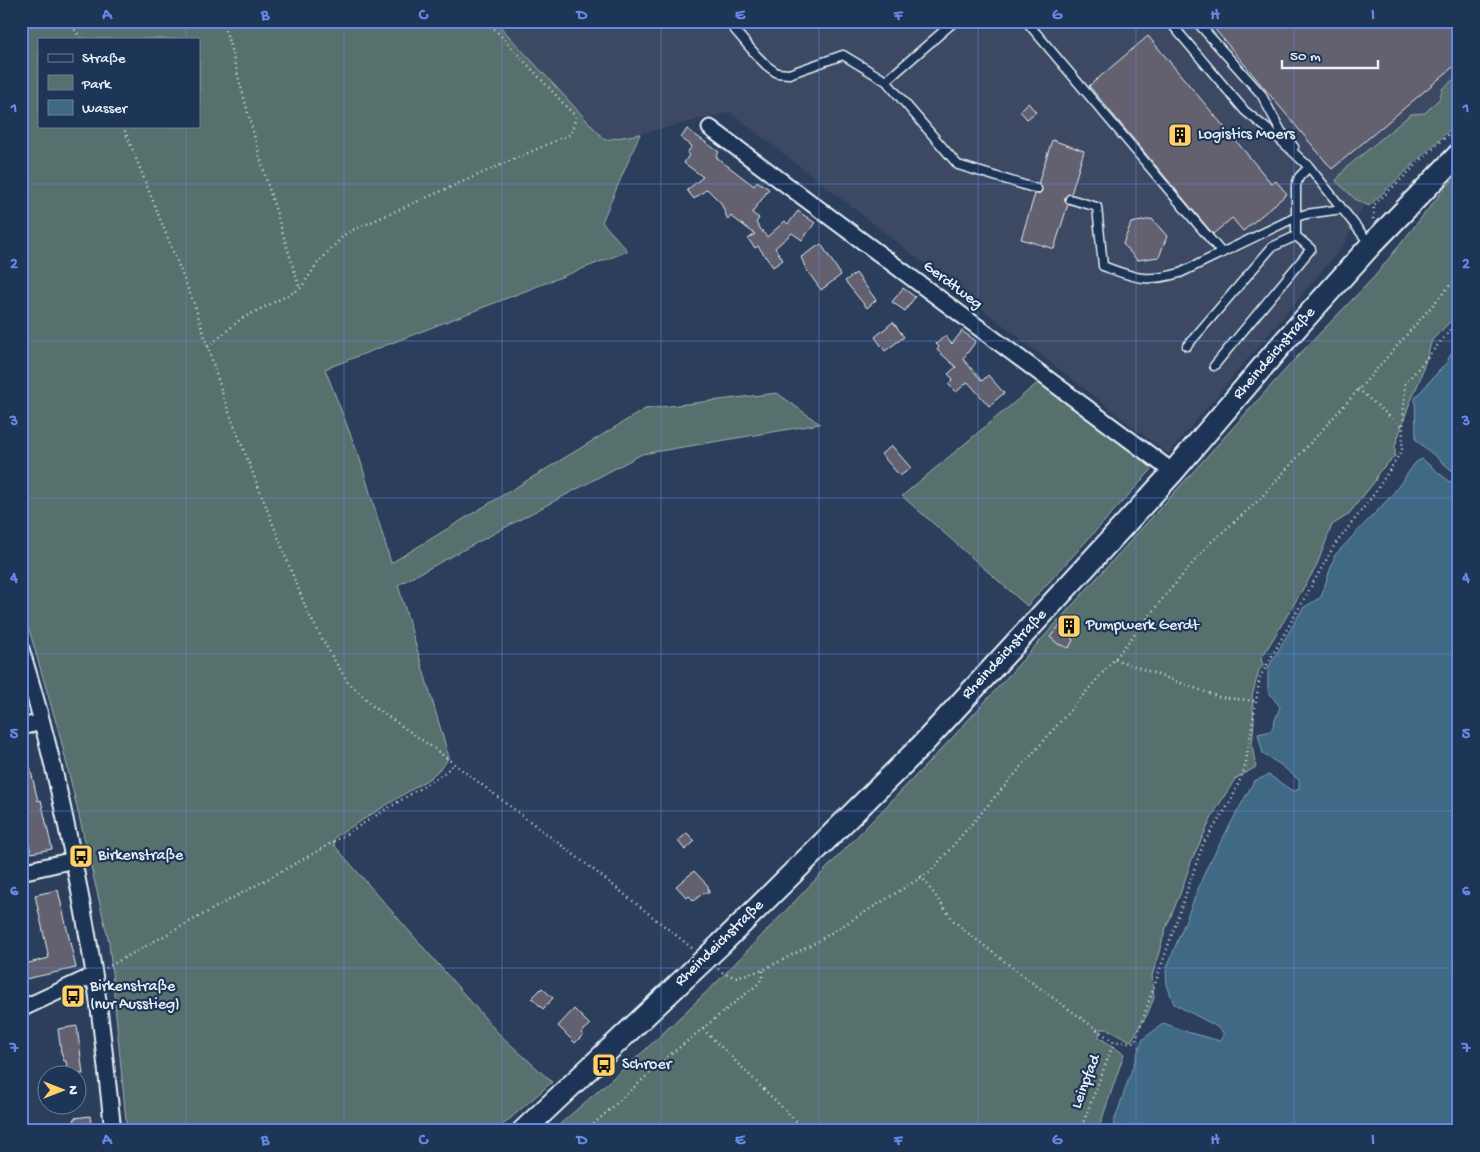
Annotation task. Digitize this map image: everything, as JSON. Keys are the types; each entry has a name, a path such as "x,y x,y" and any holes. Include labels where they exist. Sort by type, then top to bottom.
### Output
{"main road":[{"name":"Rheindeichstraße","path":"523,1131 705,959 922,746 1173,472 1282,344 1370,245 1459,154"}],"street":[{"name":"Gerdtweg","path":"710,128 1173,472"},
{"path":"21,649 42,722 74,860 94,975 114,1131"},
{"path":"21,727 42,722"},
{"path":"21,872 74,860"},
{"path":"21,1009 94,975"}],"lane":[{"path":"727,21 757,56 777,73 789,74 843,55 886,81 958,165 1037,189"},
{"path":"886,81 955,21"},
{"path":"1026,21 1222,253"},
{"path":"1169,21 1245,112 1276,136 1309,167"},
{"path":"1196,21 1261,94 1281,131 1370,245"},
{"path":"1214,366 1311,250 1296,236 1296,185 1299,177 1309,167"},
{"path":"1070,198 1097,207 1103,266 1132,277 1148,279 1164,278 1180,273 1296,217 1342,208"},
{"path":"1187,346 1272,246 1296,236"}],"path":[{"path":"69,21 80,38"},
{"path":"221,21 227,35 266,179 300,289"},
{"path":"208,347 241,319 300,289 318,263 346,233 571,134 576,117 487,21"},
{"path":"1370,245 1374,205 1459,124"},
{"path":"124,128 196,309 225,402 307,611 347,681 373,706 432,747 454,766 590,868 705,959"},
{"path":"725,974 736,976 764,970 813,944 930,872 1115,658 1209,544 1258,500 1459,275"},
{"path":"921,876 953,920 1030,981 1114,1042 1135,1042 1203,844 1231,801 1245,768 1260,677 1334,546 1375,493 1402,450 1405,384 1459,316"},
{"path":"1358,389 1403,428"},
{"path":"1115,658 1219,697 1256,701"},
{"path":"94,975 320,850 454,766"},
{"path":"586,1131 671,1054 758,984 763,977 764,970"},
{"path":"703,1029 806,1131"},
{"name":"Leinpfad","path":"1080,1131 1114,1042"}],"shaded area":[{"path":"495,21 1459,21 1459,115 1368,198 1343,246 1168,454 730,112 640,134 605,140"}],"green space":[{"path":"21,21 495,21 605,140 640,134 602,222 628,251 325,369 360,459 391,563 645,409 777,393 820,424 642,454 398,585 449,757 444,765 430,778 335,837 334,845 499,1034 552,1082 496,1131 127,1131 109,942 60,736 21,602"},
{"path":"1459,75 1459,121 1369,206 1355,199 1336,181 1346,168 1411,114 1425,113 1440,98 1442,89"},
{"path":"1459,174 1459,313 1432,340 1419,382 1395,446 1395,456 1378,473 1375,481 1348,515 1332,525 1316,567 1261,659 1263,665 1259,670 1252,696 1254,722 1252,746 1256,767 1235,779 1215,811 1192,859 1166,928 1152,976 1154,998 1147,1015 1131,1041 1107,1029 1100,1029 1099,1037 1124,1054 1098,1131 552,1131 644,1051 717,982 953,737 1296,358 1375,276 1445,188"},
{"path":"1040,381 1155,466 1027,606 902,496"}],"water":[{"path":"1459,340 1459,1131 1111,1131 1142,1040 1164,1023 1187,1032 1220,1041 1223,1037 1223,1032 1214,1025 1174,1004 1167,985 1166,970 1206,869 1254,781 1269,775 1291,790 1299,789 1299,780 1281,765 1263,754 1258,734 1271,731 1280,707 1268,691 1268,668 1303,608 1321,597 1335,555 1392,495 1416,462 1422,459 1450,482 1454,482 1457,479 1456,474 1416,440 1415,398 1446,363"}],"building":[{"path":"1208,21 1459,21 1459,62 1332,169"},
{"name":"Logistics Moers","path":"1148,36 1272,184 1276,181 1287,194 1243,231 1232,218 1213,234 1089,86"},
{"path":"1028,103 1036,112 1027,119 1020,111"},
{"path":"687,129 719,152 716,157 754,186 757,181 769,189 752,213 759,218 756,223 767,237 785,221 788,224 798,211 815,223 802,240 792,233 775,248 783,260 773,267 758,246 755,248 748,239 755,234 731,216 728,220 721,203 707,189 694,199 687,190 703,177 684,163 689,155 687,153 692,146 681,138"},
{"path":"1052,140 1084,151 1071,194 1065,197 1065,201 1068,204 1054,249 1021,239 1035,194 1040,193 1042,190 1038,184"},
{"path":"1152,219 1167,236 1159,257 1137,260 1123,244 1131,223"},
{"path":"821,244 841,275 821,290 806,269 801,257"},
{"path":"856,273 876,300 867,308 845,281"},
{"path":"903,288 915,297 905,311 892,302"},
{"path":"893,322 904,337 885,351 875,337"},
{"path":"962,331 976,341 963,359 982,381 988,375 1004,393 989,406 968,382 956,392 948,384 953,379 948,374 956,367 937,350 939,347 936,344 945,336 952,344"},
{"path":"892,446 911,468 900,476 881,454"},
{"path":"1068,616 1079,626 1070,637 1073,640 1069,648 1058,644 1050,637"},
{"path":"21,746 25,746 38,801 41,800 52,849 31,853 21,814"},
{"path":"687,833 695,841 685,850 678,841"},
{"path":"694,871 708,886 709,893 703,893 694,901 689,896 687,898 676,886"},
{"path":"58,890 76,968 21,980 21,965 49,958 35,895"},
{"path":"542,988 553,998 543,1009 532,998"},
{"path":"574,1009 590,1025 581,1033 583,1035 575,1043 558,1026"},
{"path":"77,1026 82,1064 66,1064 66,1061 64,1061 58,1029"},
{"path":"90,1116 92,1131 75,1131 74,1118"}],"place":[{"name":"Logistics Moers","path":"1180,135"},
{"name":"Pumpwerk Gerdt","path":"1069,626"},
{"name":"Birkenstraße","path":"81,856"},
{"name":"Birkenstraße (nur Ausstieg)","path":"73,996"},
{"name":"Schroer","path":"604,1065"}]}
